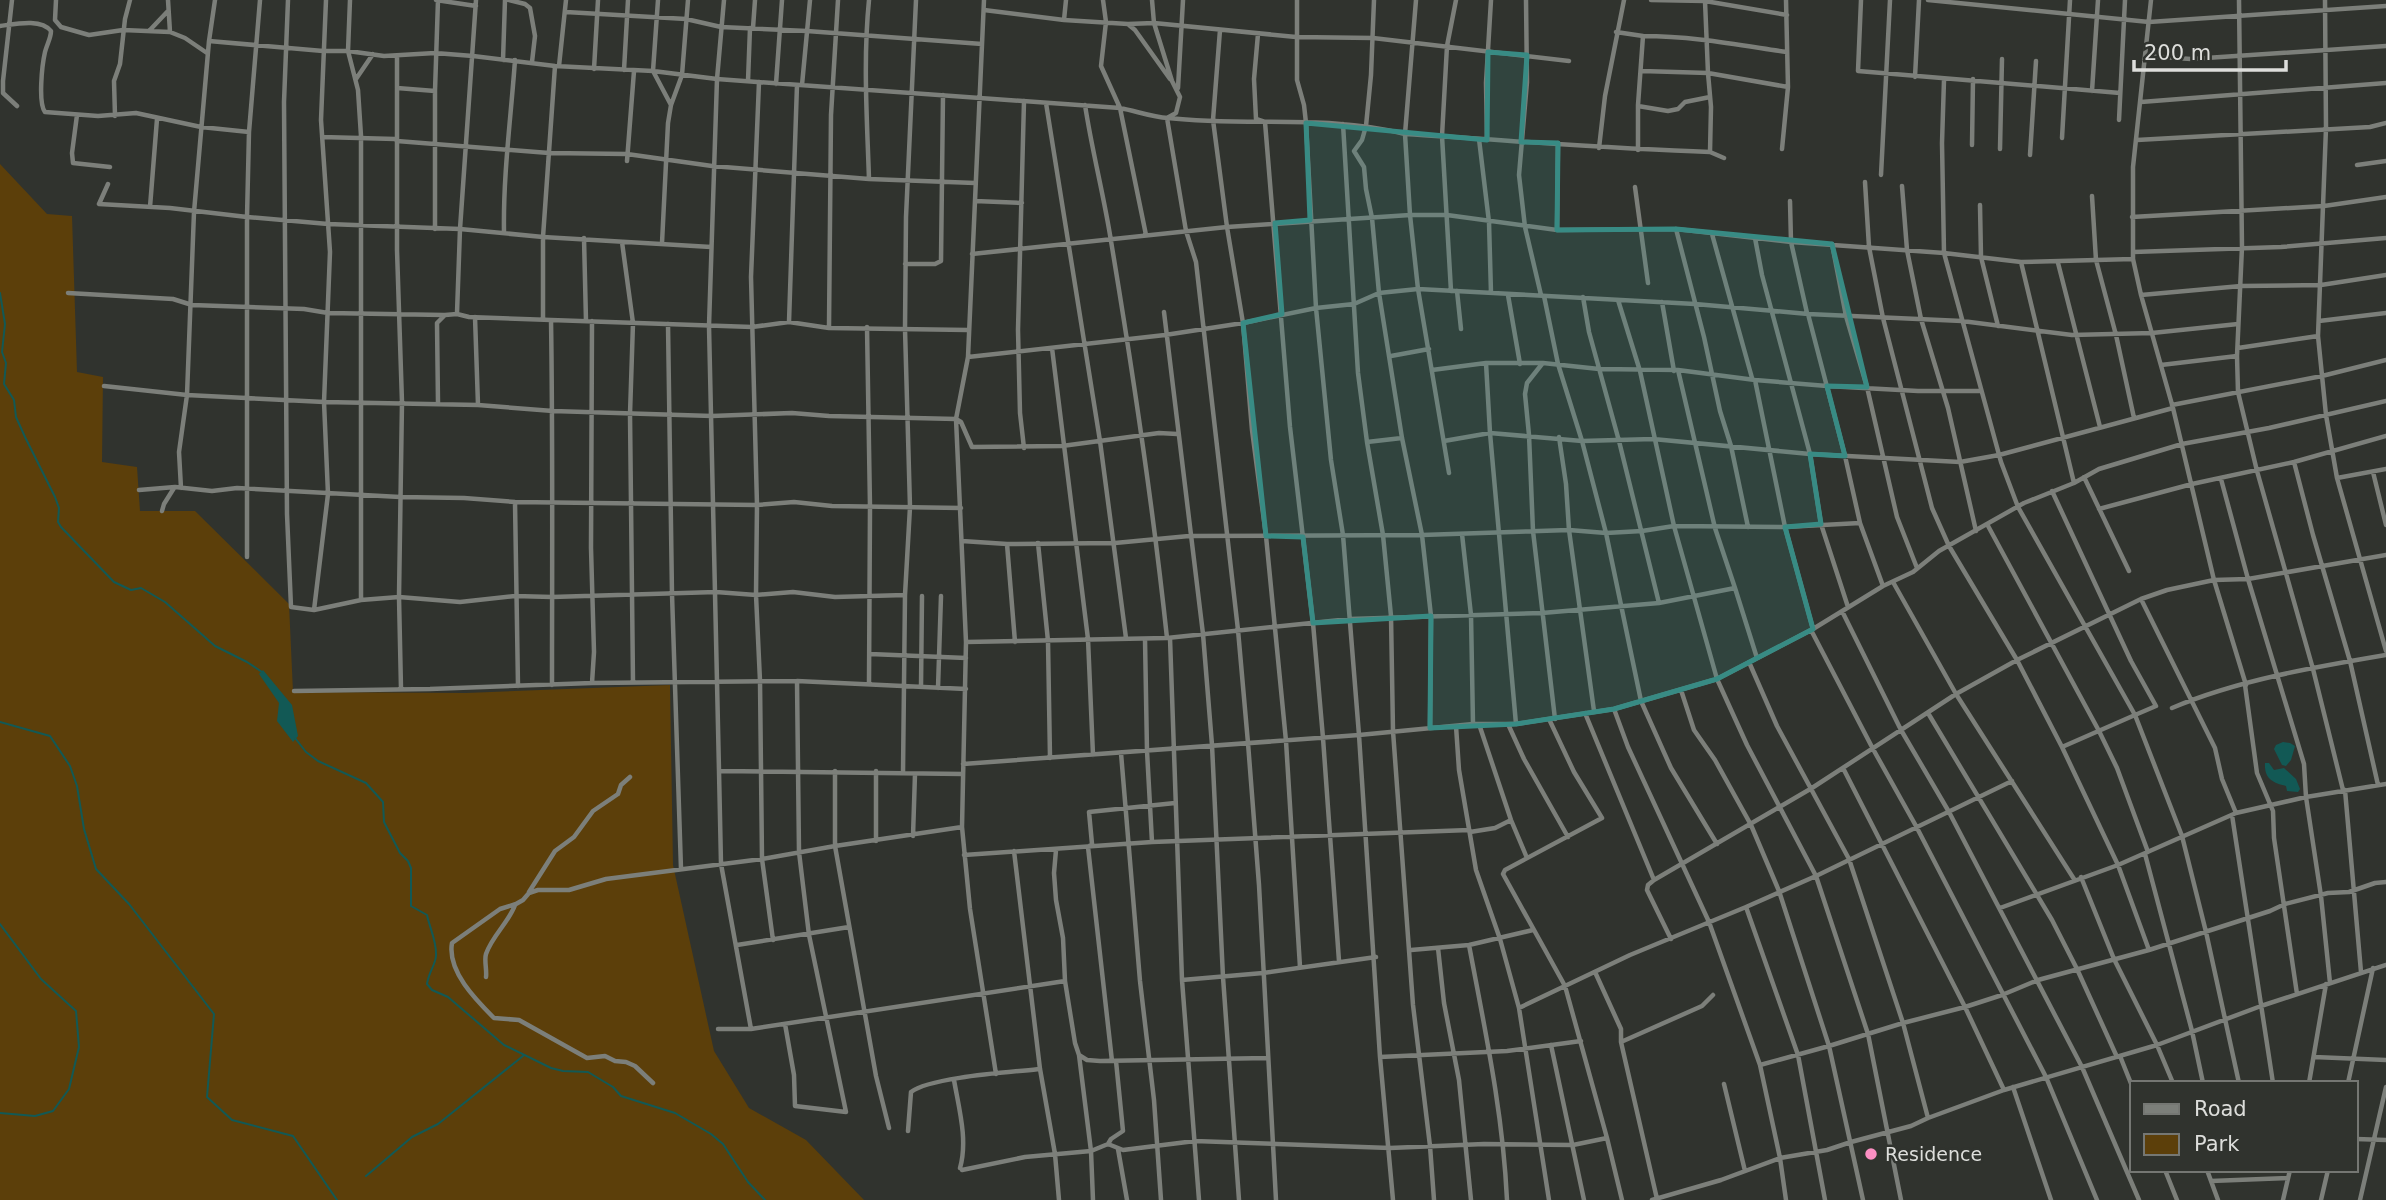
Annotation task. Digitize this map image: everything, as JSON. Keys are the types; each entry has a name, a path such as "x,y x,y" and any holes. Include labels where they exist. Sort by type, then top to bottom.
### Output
{"street":[{"path":"12,0 3,93 17,106"},
{"path":"56,0 55,20 61,27"},
{"path":"115,116 114,81 120,64 123,30 130,0"},
{"path":"167,0 170,32"},
{"path":"162,511 164,504 178,488 187,395 194,212 215,0"},
{"path":"247,557 248,132 260,0"},
{"path":"288,0 285,46 286,309 291,607 314,610 361,600 399,597 460,602 515,596 716,592 756,595 793,592 835,597 905,596"},
{"path":"314,610 328,494 324,402 330,252 322,137 326,0"},
{"path":"350,0 348,51 356,79 361,136 361,600"},
{"path":"435,229 435,53 438,0 476,3 460,229 457,314"},
{"path":"503,60 507,0 525,4 530,8 535,36 532,62"},
{"path":"543,319 543,237 549,153 566,0"},
{"path":"594,69 598,0"},
{"path":"624,70 628,0"},
{"path":"658,0 653,71 671,105"},
{"path":"662,243 665,160 671,105 682,75 688,0"},
{"path":"724,0 717,79 709,326 719,771 722,864 751,1028"},
{"path":"748,81 755,0"},
{"path":"776,83 782,0"},
{"path":"789,322 793,172 799,85 810,0"},
{"path":"829,328 832,88 838,0"},
{"path":"869,0 866,35 869,179"},
{"path":"903,773 905,596 910,507 906,419 905,264 910,93 916,0"},
{"path":"984,0 968,357 956,419 966,642 962,827 970,909 996,1074"},
{"path":"1064,20 1066,0"},
{"path":"1103,0 1105,22 1101,66 1120,108 1146,235"},
{"path":"1152,0 1154,23 1172,82"},
{"path":"1167,118 1176,113 1180,97 1178,89 1183,0"},
{"path":"1297,0 1297,80 1306,123 1316,308 1331,460 1343,535 1380,1057 1394,1200"},
{"path":"1374,0 1366,126 1362,140 1354,151 1364,167 1402,438 1422,535 1430,616 1430,728"},
{"path":"1416,0 1405,134 1410,215 1418,289 1449,473"},
{"path":"1455,0 1447,46 1442,136 1454,291 1461,330"},
{"path":"1487,139 1491,0"},
{"path":"1526,0 1527,55 1519,175 1525,226 1558,364 1606,533 1642,701 1671,768 1717,844"},
{"path":"1599,148 1616,32 1624,0"},
{"path":"1651,0 1705,1 1787,15"},
{"path":"1782,149 1788,87 1786,0"},
{"path":"1861,0 1858,71 2120,93"},
{"path":"1881,174 1890,0"},
{"path":"1915,77 1919,0"},
{"path":"1928,0 2150,22 2386,6"},
{"path":"2062,138 2070,0"},
{"path":"2092,91 2098,0"},
{"path":"2119,120 2124,0"},
{"path":"2151,0 2133,167 2133,259 2182,444 2214,580 2245,685 2257,773 2273,811 2274,838 2297,994"},
{"path":"2239,0 2242,247 2238,393 2344,790 2361,972"},
{"path":"2172,708 2191,700 2278,676 2386,653 2337,478 2326,415 2318,336 2326,128 2325,0"},
{"path":"1705,1 1710,152"},
{"path":"984,10 1064,20 1154,23 1296,37 1373,38 1569,61"},
{"path":"148,31 168,12"},
{"path":"566,12 657,16 721,27 982,44"},
{"path":"55,13 45,53 43,110 49,114 115,116 136,113 201,127 248,132"},
{"path":"0,26 31,23 95,36 123,30 170,32 208,53"},
{"path":"1128,24 1178,89"},
{"path":"1220,30 1213,120 1243,323 1252,430 1266,536 1286,741 1300,967"},
{"path":"1616,32 1708,40 1787,52"},
{"path":"1258,34 1254,79 1256,120 1265,122"},
{"path":"1638,150 1637,106 1643,36"},
{"path":"209,41 397,57 435,53 717,79 1120,108 1167,118 1343,124 1405,134 1599,148 1710,152 1724,158"},
{"path":"2146,56 2191,60 2386,46"},
{"path":"356,79 373,54"},
{"path":"397,57 397,250 402,402 399,597 401,689"},
{"path":"505,232 504,194 515,60"},
{"path":"2000,149 2002,60"},
{"path":"2030,155 2036,61"},
{"path":"626,161 634,71"},
{"path":"1642,71 1708,73 1788,87"},
{"path":"1972,145 1973,78"},
{"path":"1944,80 1944,253 1999,455 2018,507 2135,715 2182,836 2239,1081"},
{"path":"759,82 751,277 757,505 756,595 762,859 773,940"},
{"path":"2141,102 2386,83"},
{"path":"397,88 435,91"},
{"path":"905,264 935,264 941,261 943,95"},
{"path":"1637,106 1668,111 1678,109 1685,102 1710,97"},
{"path":"1024,101 1018,330 1020,413 1024,448"},
{"path":"1046,103 1086,345 1126,639"},
{"path":"1085,105 1111,239 1157,538 1168,638 1175,749 1182,980 1199,1200"},
{"path":"77,115 73,163 110,167"},
{"path":"1167,118 1186,231 1196,262 1238,630 1256,839 1276,1200"},
{"path":"150,207 157,119"},
{"path":"1265,122 1290,427 1313,623 1339,961"},
{"path":"2137,140 2370,127 2386,123"},
{"path":"1343,124 1358,373 1383,535 1391,616 1394,731 1413,1005 1434,1200"},
{"path":"322,137 361,136 435,145 549,153 627,154 755,171 975,183"},
{"path":"1479,139 1489,222 1491,293"},
{"path":"1557,230 1558,143"},
{"path":"2357,165 2386,161"},
{"path":"1865,183 1869,247 1883,318 1932,508 1949,546 2017,660 2062,747 2118,865 2149,950"},
{"path":"108,184 99,204 328,224 460,229 711,247"},
{"path":"1902,186 1907,250 1921,319 1943,389 1976,531"},
{"path":"1634,187 1648,283"},
{"path":"2092,196 2096,260 2134,418"},
{"path":"2132,217 2324,206 2386,197"},
{"path":"975,201 1022,203"},
{"path":"1790,201 1791,242 1808,314 1846,456 1860,523 1883,586"},
{"path":"1980,205 1980,257 1998,326"},
{"path":"972,254 1310,220 1447,215 1557,230 1676,229 2021,262 2133,259"},
{"path":"1676,229 1731,446 1748,527"},
{"path":"1712,234 1753,379 1785,527 1812,630 2046,1077 2097,1200"},
{"path":"584,238 591,412 594,652 592,683"},
{"path":"1755,238 1810,454 1821,524 1849,607"},
{"path":"2133,252 2322,244 2386,238"},
{"path":"622,242 632,323 630,414 633,682"},
{"path":"1832,244 1846,316 1867,387 1897,517 1917,568"},
{"path":"2021,262 2074,483"},
{"path":"2058,263 2100,427"},
{"path":"2141,295 2241,286 2321,285 2386,275"},
{"path":"968,357 1165,335 1316,308 1354,304 1380,293 1418,289 1962,321 2078,335 2152,333 2238,324"},
{"path":"68,293 173,299 192,305 328,313 457,314 475,317 752,327 789,322 829,328 968,330"},
{"path":"1508,295 1520,364"},
{"path":"1583,297 1589,332 1659,603"},
{"path":"1619,300 1640,371 1674,526 1717,679 1779,808 1816,876 1868,1034 1901,1200"},
{"path":"1662,302 1715,528 1757,659"},
{"path":"1164,312 1189,536 1203,634 1239,1200"},
{"path":"2319,321 2386,313"},
{"path":"438,403 437,323 445,315"},
{"path":"475,317 478,405"},
{"path":"551,320 552,685"},
{"path":"668,324 672,594 681,869"},
{"path":"867,327 869,683"},
{"path":"2238,348 2318,336"},
{"path":"1052,348 1062,446 1088,639 1093,755"},
{"path":"1391,355 1429,349"},
{"path":"2161,365 2237,356"},
{"path":"1444,441 1490,433 1582,441 1653,439 1810,454 1960,462 1999,455 2172,406 2322,376 2386,360"},
{"path":"1432,370 1486,363 1543,363 1599,369 1676,370 1826,386 1981,391"},
{"path":"1486,363 1516,724"},
{"path":"1543,363 1527,383 1525,394 1533,531 1552,719 1574,772 1602,818 1505,870 1503,874 1565,986 1622,1200"},
{"path":"104,386 187,395 324,402 438,403 630,414 712,416 792,413 956,419 961,422 972,447 1062,446 1167,432 1177,434"},
{"path":"963,764 1286,741 1476,724 1516,724 1614,709 1717,679 1812,630 2018,507 2120,462 2182,444 2386,401"},
{"path":"2099,509 2192,484 2294,462 2386,436"},
{"path":"1559,437 1594,711"},
{"path":"1367,442 1402,438"},
{"path":"2294,462 2350,661 2378,785"},
{"path":"2337,478 2386,469"},
{"path":"2373,472 2384,507 2386,525"},
{"path":"2084,477 2129,571"},
{"path":"2221,479 2304,764 2306,797 2321,897 2328,983 2309,1081"},
{"path":"138,490 287,490 515,502 757,505 794,502 832,506 961,508"},
{"path":"2052,491 2131,661 2157,706 2062,747"},
{"path":"515,502 518,687"},
{"path":"961,541 1007,544 1115,543 1189,536 1303,537 1569,530 1606,533 1674,526 1785,527 1860,523"},
{"path":"1987,524 2117,768 2147,853 2203,1081"},
{"path":"1462,534 1471,615 1476,724 1527,858"},
{"path":"1038,543 1048,641 1050,758"},
{"path":"1007,544 1015,642"},
{"path":"1671,939 1647,890 1648,884 1812,788 1956,694 2017,660 2141,599 2167,590 2214,580 2248,579 2386,555"},
{"path":"1893,582 1956,694 2074,879"},
{"path":"966,642 1168,638 1391,616 1542,613 1659,603 1735,588"},
{"path":"921,687 922,596"},
{"path":"938,688 940,596"},
{"path":"2141,599 2215,748 2234,814 2273,1081"},
{"path":"1842,611 1901,730 1949,812 2038,979 2082,1067 2139,1200"},
{"path":"1145,639 1152,842"},
{"path":"870,654 966,659"},
{"path":"1749,662 1777,726 1849,859 1903,1023 1928,1118"},
{"path":"294,691 760,681 869,683 966,690"},
{"path":"785,1024 794,1075 795,1106 846,1112 809,935 799,852 797,681"},
{"path":"1681,691 1694,730 1715,760 1751,825 1779,891 1829,1046 1863,1200"},
{"path":"1614,709 1628,747 1709,922 1760,1065 1786,1200"},
{"path":"1585,713 1654,880"},
{"path":"1928,713 2037,895 2077,969 2130,1082"},
{"path":"1508,724 1524,759 1569,837"},
{"path":"1455,726 1459,770 1476,870 1520,1008 1549,1200"},
{"path":"1121,752 1161,1200"},
{"path":"1843,768 1965,1007 2004,1090"},
{"path":"719,771 963,774"},
{"path":"835,771 835,846 876,1076 889,1128"},
{"path":"876,771 876,841"},
{"path":"913,836 915,774"},
{"path":"630,777 621,785 618,794 593,811 574,837 555,851 523,900 500,909 452,943 452,958 467,990 494,1018 519,1020 587,1058 605,1056 626,1062 635,1066 653,1083"},
{"path":"1520,1008 1595,972 1816,876 2012,781"},
{"path":"2000,908 2118,865 2234,814 2270,804 2386,783"},
{"path":"1088,847 1092,844 1089,812 1175,803"},
{"path":"964,855 1152,842 1471,832 1495,828 1511,820"},
{"path":"529,893 538,890 569,890 606,879 762,859 962,827"},
{"path":"954,1080 962,1129 961,1169 1025,1157 1091,1151 1108,1144 1124,1131 1088,847"},
{"path":"1056,850 1054,873 1063,937 1065,981 1079,1055 1091,1151 1093,1200"},
{"path":"1014,851 1059,1200"},
{"path":"2081,877 2114,959 2157,1045 2171,1081"},
{"path":"1760,1065 1965,1007 2038,979 2169,944 2285,904 2386,882"},
{"path":"486,977 486,954 516,904"},
{"path":"1746,907 1798,1055 1825,1200"},
{"path":"737,945 849,927"},
{"path":"1410,950 1469,945 1533,930"},
{"path":"1469,945 1491,1052 1504,1144 1507,1200"},
{"path":"1438,948 1452,1054 1459,1080 1471,1200"},
{"path":"1182,980 1376,957"},
{"path":"1595,972 1621,1029 1621,1042 1655,1200 1780,1158 1816,1153 1912,1126 2004,1090 2157,1045 2261,1006 2386,965"},
{"path":"2348,1081 2374,968"},
{"path":"718,1029 785,1024 1065,981"},
{"path":"1621,1042 1702,1006 1713,995"},
{"path":"1380,1057 1491,1052 1581,1041"},
{"path":"1551,1045 1584,1200"},
{"path":"1079,1055 1087,1060 1114,1061 1267,1058"},
{"path":"2314,1057 2386,1060"},
{"path":"908,1131 911,1092 917,1087 1040,1069"},
{"path":"1724,1084 1745,1171"},
{"path":"2013,1087 2051,1200"},
{"path":"2360,1200 2386,1087"},
{"path":"1108,1144 1118,1149 1195,1141 1390,1148 1466,1144 1573,1144 1607,1138"},
{"path":"2358,1139 2386,1140"},
{"path":"1118,1149 1127,1200"},
{"path":"2166,1172 2177,1200"},
{"path":"2208,1172 2218,1200"},
{"path":"2283,1200 2290,1172"},
{"path":"2320,1200 2327,1172"},
{"path":"2211,1181 2288,1178"}],"highlighted area":[{"path":"1488,52 1527,55 1521,142 1558,143 1557,230 1676,229 1832,244 1867,387 1827,386 1845,456 1810,454 1821,524 1785,527 1813,629 1717,679 1614,709 1516,724 1430,728 1431,616 1313,623 1303,537 1266,536 1243,323 1282,314 1275,223 1310,220 1306,123 1487,140"}],"green space":[{"path":"0,164 47,214 72,216 77,372 103,377 102,462 137,467 140,511 195,511 289,604 293,692 466,693 670,685 673,865 714,1051 749,1108 806,1140 864,1200 0,1200"}],"water":[{"path":"263,670 292,705 298,736 293,742 277,721 279,703 259,674"},
{"path":"2283,742 2295,746 2286,766 2282,765 2274,749"},
{"path":"2265,763 2269,763 2274,770 2284,768 2296,779 2300,789 2298,792 2287,791 2286,786 2270,779"}],"waterway":[{"path":"0,293 5,324 2,352 6,363 4,384 14,400 16,417 25,437 55,497 61,527 114,582 131,590 141,588 165,602 215,646 262,672"},
{"path":"0,722 50,736 70,766 77,786 84,829 96,869 129,904 214,1014 207,1097 232,1120 293,1136 337,1200"},
{"path":"295,738 306,752 318,761 366,783 383,802 384,822 411,868 411,906 427,915 434,941 435,960 427,984 432,990 448,997 504,1045 551,1068 588,1072 613,1087 621,1096 675,1113 711,1134 723,1144 748,1182 765,1200"},
{"path":"0,924 41,979 76,1011 79,1047 69,1089 53,1111 35,1116 0,1113"},
{"path":"366,1176 412,1137 438,1124 523,1056"}],"place":[{"name":"Residence","path":"1871,1154"}]}
